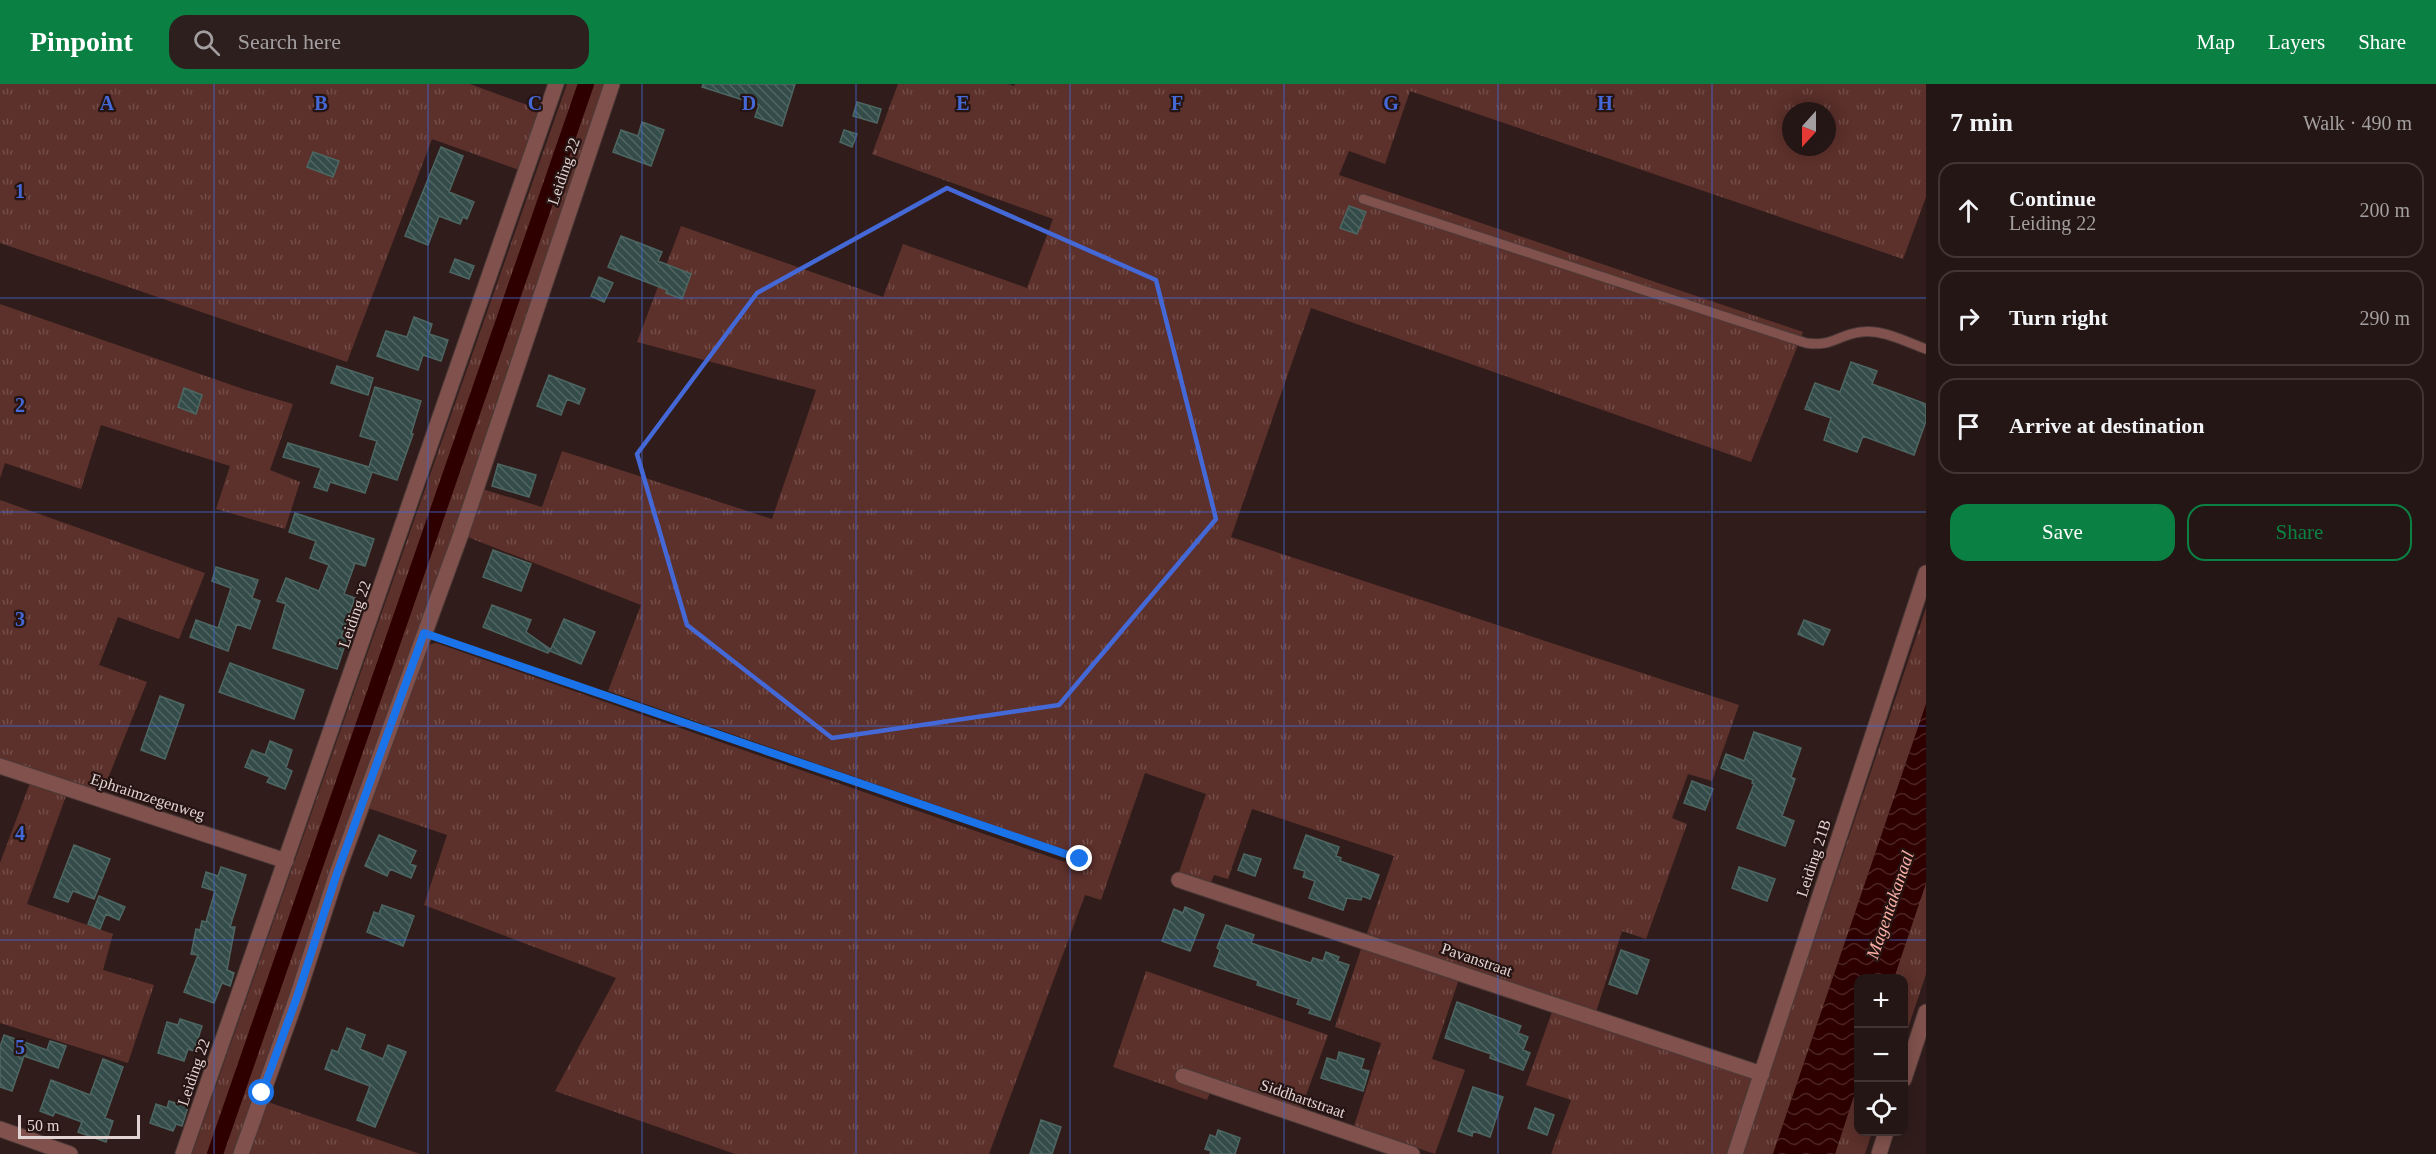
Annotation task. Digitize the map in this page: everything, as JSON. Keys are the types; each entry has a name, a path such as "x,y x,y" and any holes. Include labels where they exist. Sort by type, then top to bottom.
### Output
{"street":[{"name":"Leiding 22","path":"183,1154 556,84"},
{"name":"Leiding 22","path":"241,1154 297,997 336,876 461,534 612,84"},
{"name":"Leiding 21B","path":"1735,1154 1869,740 1926,573"},
{"name":"Ephraimzegenweg","path":"0,766 286,861"},
{"name":"Pavanstraat","path":"1179,880 1762,1074"},
{"path":"1908,1067 1926,1012"},
{"name":"Siddhartstraat","path":"1183,1076 1412,1154"},
{"path":"0,1130 70,1154"},
{"path":"1879,1154 1884,1136"}],"lane":[{"path":"1363,199 1806,343 1822,346 1849,334 1864,332 1892,336 1926,349"}],"path":[{"path":"424,633 1080,859"}],"highlighted area":[{"path":"947,188 1156,280 1216,519 1059,705 832,738 687,625 637,454 757,293"}],"green space":[{"path":"0,84 470,84 541,110 519,170 432,139 347,362 0,243"},
{"path":"567,84 607,84 468,498 237,1154 192,1154"},
{"path":"898,84 1008,84 1014,86 1015,84 1926,84 1926,197 1903,259 1410,91 1385,164 1349,151 1339,175 1803,332 1751,462 1311,308 1231,537 1739,705 1712,781 1688,774 1672,818 1687,824 1646,939 1622,931 1595,1015 1366,936 1394,856 1252,809 1228,879 1214,875 1210,885 1178,875 1206,794 1145,773 1101,900 1085,895 989,1154 735,1154 555,1091 616,978 424,905 447,835 368,808 427,645 436,643 1082,868 1085,857 608,691 641,605 465,536 482,489 542,507 562,451 772,519 816,390 637,342 681,226 883,297 903,244 1027,288 1053,219 872,154"},
{"path":"0,304 246,390 293,404 270,470 300,482 285,529 216,509 230,466 101,425 81,489 5,463 0,478"},
{"path":"0,500 205,573 179,639 118,617 99,665 147,682 102,793 0,758"},
{"path":"1926,608 1926,704 1773,1154 1742,1154"},
{"path":"30,783 66,796 27,904 113,934 103,970 154,985 128,1063 0,1023 0,863"},
{"path":"1926,883 1926,974 1908,1028 1908,974 1895,974"},
{"path":"1362,946 1459,979 1432,1059 1465,1070 1435,1154 1354,1126 1381,1043 1335,1027"},
{"path":"1146,971 1328,1035 1301,1109 1215,1079 1207,1100 1113,1067"},
{"path":"1553,1009 1750,1077 1752,1084 1729,1154 1551,1154 1571,1100 1526,1085"},
{"path":"1854,1095 1854,1136 1871,1136 1865,1154 1835,1154"},
{"path":"265,1101 420,1154 246,1154"}],"water":[{"name":"Magentakanaal","path":"1926,704 1926,883 1895,974 1854,974 1854,1095 1835,1154 1773,1154"}],"building":[{"path":"703,84 795,84 782,126 755,117 759,105 702,87"},
{"path":"857,102 881,109 877,123 853,116"},
{"path":"642,122 664,130 651,166 613,152 621,130 638,136"},
{"path":"844,130 857,134 852,147 840,142"},
{"path":"441,147 463,156 449,192 474,202 467,219 463,217 460,224 439,216 428,245 405,236"},
{"path":"313,152 339,161 333,177 307,167"},
{"path":"1349,206 1366,212 1357,234 1340,228"},
{"path":"621,236 662,252 658,261 691,274 682,299 666,293 667,290 608,267"},
{"path":"455,259 474,266 469,279 450,272"},
{"path":"599,277 613,283 604,302 591,296"},
{"path":"414,317 432,324 429,334 448,340 441,361 423,355 418,370 377,356 386,331 407,337"},
{"path":"1851,362 1877,371 1872,384 1926,404 1926,421 1914,455 1863,436 1857,452 1824,440 1831,418 1805,409 1815,383 1840,392"},
{"path":"337,366 373,378 368,395 331,383"},
{"path":"549,375 585,389 579,404 567,399 561,415 537,406"},
{"path":"375,387 421,401 411,434 413,434 397,480 372,472 365,493 330,482 327,491 314,487 321,468 283,457 288,443 369,467 377,441 360,436"},
{"path":"184,388 202,395 196,414 178,407"},
{"path":"498,464 536,475 529,497 492,486"},
{"path":"295,513 374,539 365,566 355,563 344,594 355,598 341,637 347,639 337,669 273,648 286,604 277,601 286,578 319,591 329,565 310,558 316,541 289,532"},
{"path":"493,550 531,564 521,591 483,577"},
{"path":"216,567 258,580 252,598 260,601 250,629 237,624 228,651 190,637 196,620 218,628 231,588 212,581"},
{"path":"492,605 531,620 526,632 550,649 548,653 483,627"},
{"path":"564,619 595,632 581,664 550,651"},
{"path":"1804,620 1830,630 1823,645 1798,634"},
{"path":"230,663 304,690 294,719 219,692"},
{"path":"160,696 184,705 165,759 141,750"},
{"path":"1754,732 1801,748 1791,777 1795,779 1782,816 1794,821 1785,846 1737,828 1754,784 1753,780 1721,768 1726,754 1744,761"},
{"path":"270,741 292,750 286,768 292,771 285,789 267,782 270,777 245,767 252,750 265,755"},
{"path":"1692,781 1713,789 1705,810 1684,803"},
{"path":"379,835 416,851 410,864 416,866 411,878 390,869 387,876 365,866"},
{"path":"1306,835 1339,847 1336,856 1341,858 1340,861 1379,875 1370,899 1362,896 1361,900 1347,898 1343,910 1309,898 1315,881 1303,877 1305,871 1294,868"},
{"path":"74,845 110,859 94,899 73,891 68,902 54,897"},
{"path":"1244,854 1261,859 1255,876 1238,870"},
{"path":"221,867 246,875 230,927 235,927 227,970 234,973 230,986 222,983 214,1003 184,992 198,955 191,954 196,929 200,930 202,921 206,922 215,891 202,887 206,872 218,876"},
{"path":"1739,867 1775,879 1767,901 1732,888"},
{"path":"99,896 125,907 119,920 106,914 100,929 88,924"},
{"path":"382,905 414,916 403,946 367,932 374,912 379,914"},
{"path":"1185,907 1204,915 1190,951 1162,941 1174,909 1183,913"},
{"path":"1226,925 1254,935 1251,943 1311,963 1313,958 1323,961 1326,952 1339,957 1337,961 1349,965 1330,1020 1309,1013 1311,1009 1297,1004 1299,999 1257,985 1258,981 1214,966 1220,950 1217,948"},
{"path":"1621,950 1649,960 1637,994 1609,984"},
{"path":"1457,1002 1521,1026 1518,1033 1528,1037 1523,1050 1530,1053 1523,1070 1490,1058 1491,1054 1445,1038"},
{"path":"180,1019 202,1026 194,1051 188,1049 184,1061 158,1053 167,1022 178,1025"},
{"path":"347,1028 365,1035 360,1049 383,1059 388,1045 406,1052 375,1127 357,1120 370,1086 325,1069 332,1050 338,1052"},
{"path":"4,1035 47,1050 50,1041 66,1046 58,1068 24,1056 12,1091 0,1087 0,1047"},
{"path":"1339,1052 1364,1059 1361,1069 1369,1071 1363,1091 1321,1078 1327,1058 1337,1061"},
{"path":"103,1059 123,1067 105,1118 113,1121 106,1142 78,1132 82,1122 55,1112 53,1116 40,1111 51,1080 90,1095"},
{"path":"1473,1087 1503,1097 1490,1137 1473,1131 1472,1136 1458,1131"},
{"path":"169,1101 188,1107 182,1126 176,1124 173,1131 150,1123 156,1104 167,1108"},
{"path":"1535,1108 1554,1115 1547,1135 1528,1128"},
{"path":"1041,1120 1061,1127 1052,1154 1030,1154"},
{"path":"1218,1130 1240,1138 1235,1154 1210,1154 1211,1151 1205,1149 1210,1135 1216,1137"}],"waterway":[{"path":"215,1154 586,84"}],"route":[{"path":"262,1093 297,997 336,876 424,633 1080,859"}]}
